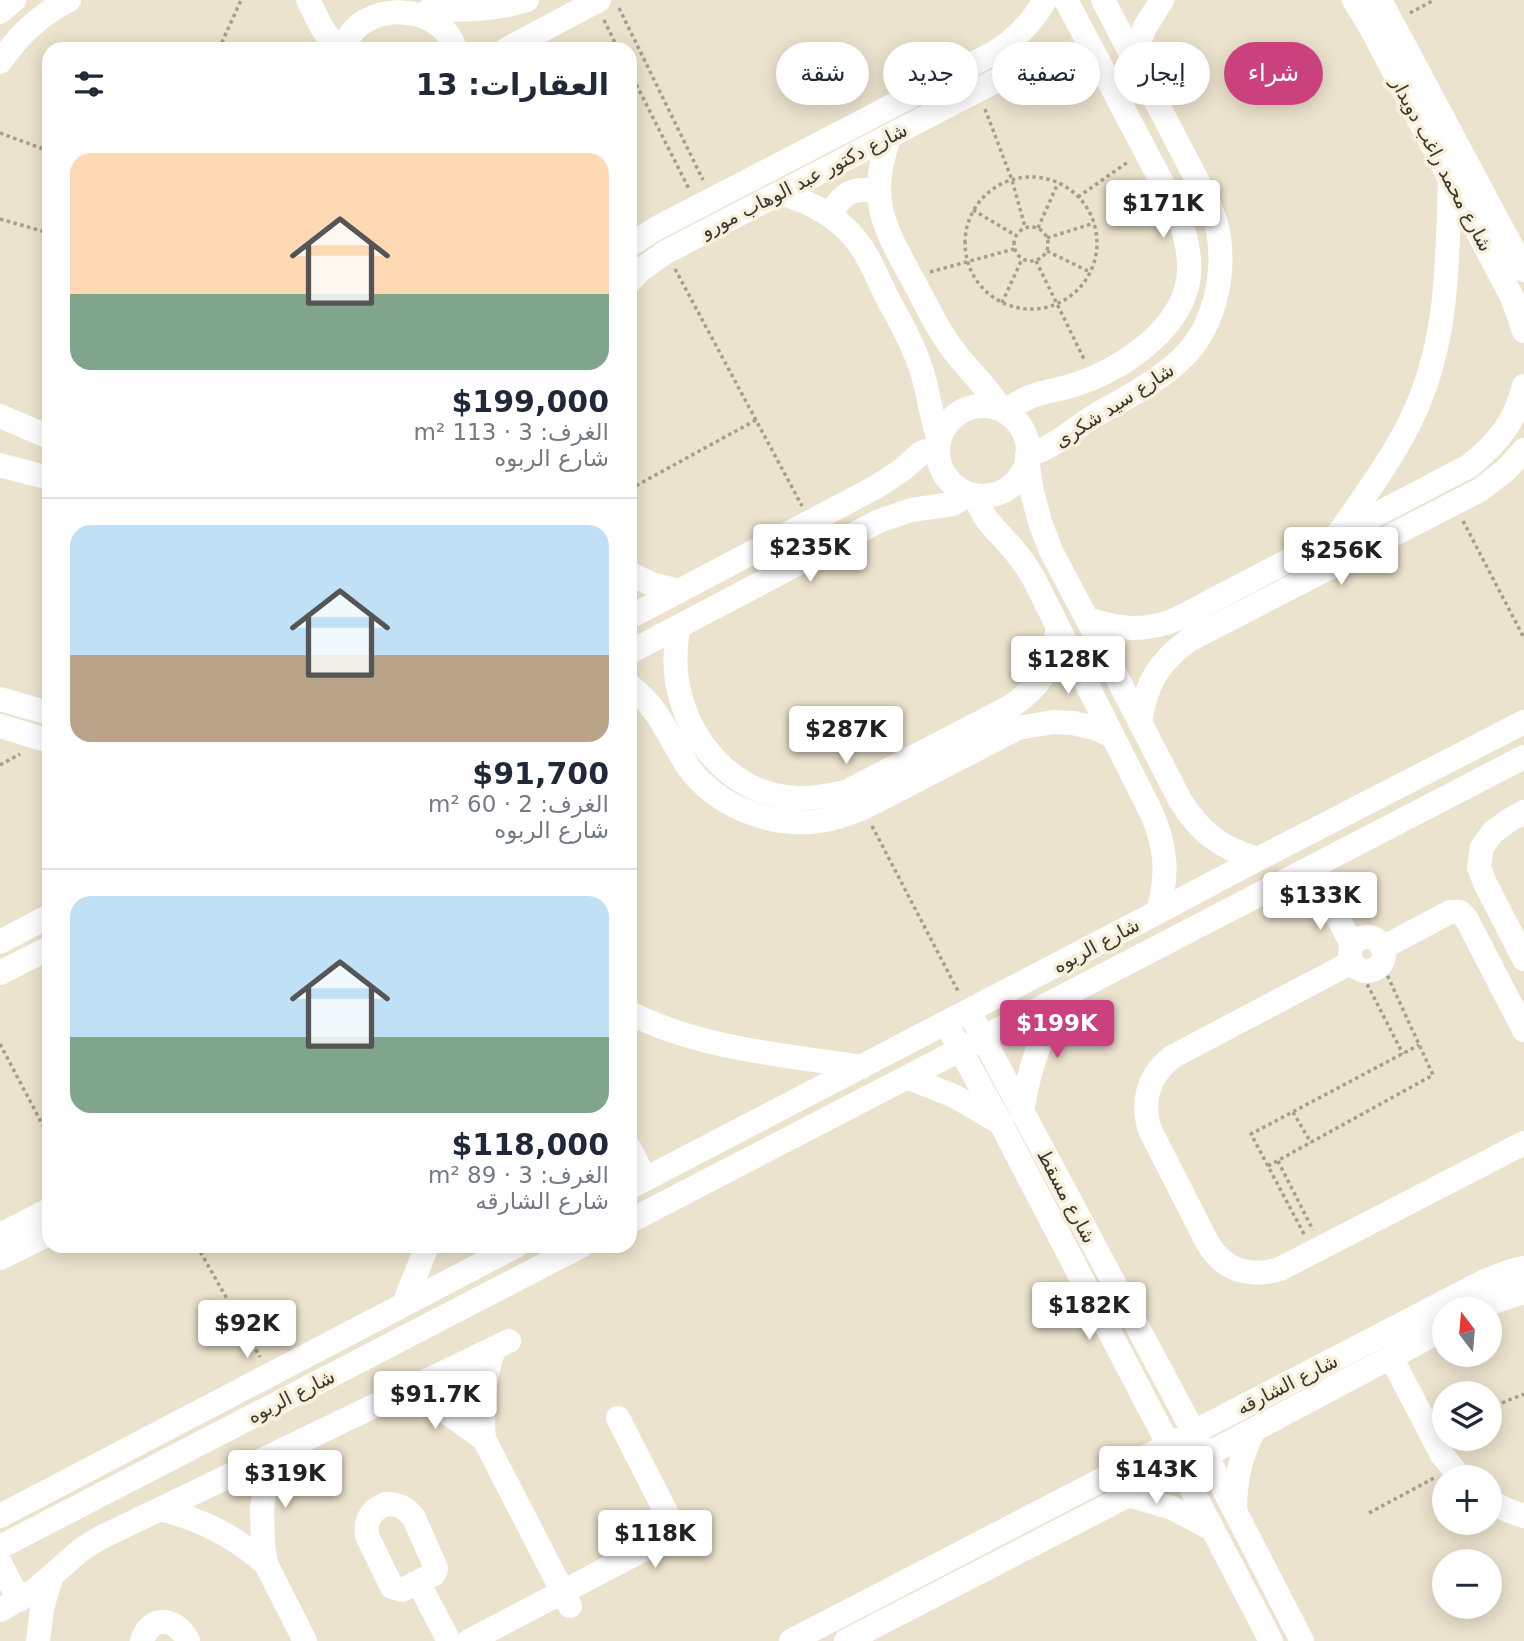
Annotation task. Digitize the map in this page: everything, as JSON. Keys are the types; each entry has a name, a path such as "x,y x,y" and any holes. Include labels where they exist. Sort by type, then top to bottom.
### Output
{"street":[{"path":"0,12 14,0"},
{"path":"0,62 11,46 34,23 69,0"},
{"path":"308,0 332,42"},
{"path":"345,42 354,24 365,12 379,4 395,0 419,4 430,9 443,20 454,42"},
{"path":"430,9 461,11 493,8 527,0"},
{"name":"شارع دكتور عبد الوهاب مورو","path":"637,241 994,53 1023,31 1045,0"},
{"name":"شارع سيد شكرى","path":"1003,411 1030,396 1074,385 1129,359 1153,340 1172,319 1186,290 1189,265 1186,237 1177,211 1066,0"},
{"name":"شارع سيد شكرى","path":"1103,0 1125,42"},
{"path":"1139,42 1162,0"},
{"name":"شارع محمد راغب دويدار","path":"1354,0 1384,17 1524,270"},
{"path":"521,42 603,1"},
{"name":"شارع محمد راغب دويدار","path":"1384,17 1450,179 1513,299 1524,331"},
{"path":"1023,31 1033,42"},
{"name":"شارع دكتور عبد الوهاب مورو","path":"1100,71 1104,72"},
{"name":"شارع دكتور عبد الوهاب مورو","path":"978,90 992,83"},
{"name":"شارع دكتور عبد الوهاب مورو","path":"637,273 666,252 949,105"},
{"name":"شارع سيد شكرى","path":"1027,458 1056,444 1083,423 1157,379 1180,361 1198,338 1211,313 1219,285 1221,256 1217,228 1208,201 1158,105"},
{"path":"890,136 883,154 878,192 887,232 951,349 986,386 1003,411 1023,430 1032,492 1051,551 1188,814 1202,830 1219,843 1237,853 1258,859"},
{"path":"1336,536 1391,459 1429,376 1447,287 1450,179"},
{"path":"831,216 835,205 854,190 878,192"},
{"path":"780,192 807,202 831,216 860,246 914,349 925,381 939,443"},
{"path":"1087,619 1127,629 1147,628 1177,619 1469,466 1490,449 1507,428 1520,404 1524,386"},
{"path":"1003,411 976,407 953,418 945,427 939,443 938,459 942,471 958,489 972,494 989,495 1014,484 1022,473 1027,458"},
{"path":"0,416 42,434"},
{"path":"637,613 883,483 921,453 939,443"},
{"path":"1140,723 1144,700 1152,679 1165,660 1189,640 1480,490 1506,470 1524,450"},
{"path":"0,465 42,476"},
{"path":"972,494 988,523 1028,569 1158,830 1166,871 1158,912"},
{"path":"637,648 879,521 911,510 953,504 972,494"},
{"path":"637,577 654,585 680,591"},
{"path":"678,627 675,653 677,679 682,704 696,735 710,755 728,772 772,795 797,799 846,792 1010,707 1033,689 1046,670 1055,649 1058,626"},
{"path":"1147,628 1151,646 1165,660"},
{"path":"1033,689 1048,702 1052,722"},
{"path":"637,692 659,716 676,749 710,790 733,805 758,816 784,821 811,822 838,818 863,808 1018,728 1052,722 1073,723 1113,736"},
{"path":"0,699 42,711"},
{"path":"659,716 668,705 682,704"},
{"name":"شارع الربوه","path":"638,1183 1524,722"},
{"path":"0,726 42,739"},
{"name":"شارع الربوه","path":"637,1217 1524,757"},
{"path":"1524,812 1493,832 1482,847 1479,867 1524,958"},
{"path":"1158,830 1177,828 1188,814"},
{"path":"1319,863 1366,954"},
{"path":"1524,1030 1466,918 1460,912 1450,912 1172,1057 1151,1081 1145,1111 1150,1130 1207,1242 1218,1257 1234,1268 1257,1273 1280,1269 1524,1143"},
{"path":"0,942 42,920"},
{"path":"0,973 42,952"},
{"path":"907,1077 1012,1119 1027,1083 1035,1053 1062,997"},
{"name":"شارع مسقط","path":"969,1011 983,1038 1012,1119 1168,1446 1271,1641"},
{"path":"637,1016 710,1042 862,1067"},
{"name":"شارع مسقط","path":"946,1023 960,1050 1012,1119 1194,1433 1302,1641"},
{"path":"0,1235 42,1214"},
{"path":"0,1258 42,1237"},
{"path":"404,1304 424,1253"},
{"name":"شارع الربوه","path":"0,1516 502,1253"},
{"name":"شارع الربوه","path":"0,1547 567,1253"},
{"name":"شارع الشارقه","path":"792,1641 1485,1281 1524,1268"},
{"path":"1502,1299 1524,1292"},
{"name":"شارع الشارقه","path":"846,1641 1432,1335"},
{"path":"0,1563 9,1606 51,1578 65,1562 100,1538 501,1344 486,1378 483,1393 484,1439 566,1600"},
{"path":"306,1355 320,1381"},
{"path":"1391,1357 1450,1465"},
{"path":"404,1391 446,1412 484,1439"},
{"path":"469,1641 566,1600 671,1536 673,1526 618,1418"},
{"path":"1235,1511 1238,1469 1254,1430"},
{"path":"277,1453 262,1507 261,1526 266,1564 305,1641"},
{"path":"59,1485 71,1510"},
{"path":"1129,1495 1172,1508 1212,1529"},
{"path":"1502,1508 1524,1516"},
{"path":"160,1509 217,1529 266,1564"},
{"path":"38,1641 42,1608 51,1578"},
{"path":"418,1582 449,1641"},
{"path":"142,1641 148,1629 167,1622 180,1628 188,1641"}],"path":[{"path":"222,42 241,0"},
{"path":"1384,17 1434,0"},
{"path":"603,1 616,42"},
{"path":"603,1 624,42"},
{"path":"637,68 706,203"},
{"path":"637,84 706,203"},
{"path":"978,90 1012,180 1025,227"},
{"path":"0,133 42,148"},
{"path":"1078,197 1145,150"},
{"path":"1035,177 1058,183 1078,197 1094,223 1097,248 1090,272 1080,288 1056,304 1035,309 1012,307 1002,303 984,290 971,272 967,261 964,240 973,210 990,191 1012,180 1035,177"},
{"path":"1038,228 1058,183"},
{"path":"973,210 1015,235"},
{"path":"0,219 42,231"},
{"path":"1047,238 1094,223"},
{"path":"1025,227 1038,228 1045,233 1048,242 1044,255 1036,261 1022,259 1014,248 1015,235 1025,227"},
{"path":"911,277 1014,248"},
{"path":"1046,251 1090,272"},
{"path":"666,252 811,522"},
{"path":"1002,303 1022,259"},
{"path":"1036,261 1093,377"},
{"path":"637,485 756,420"},
{"path":"1454,503 1524,638"},
{"path":"863,808 969,1011"},
{"path":"1268,1166 1433,1075 1419,1045 1366,954"},
{"path":"1366,954 1404,1054"},
{"path":"0,1044 42,1124"},
{"path":"1317,1249 1251,1134 1419,1045"},
{"path":"1293,1112 1311,1143"},
{"path":"1278,1161 1317,1249"},
{"path":"201,1253 270,1374"},
{"path":"1502,1403 1524,1394"},
{"path":"1370,1513 1432,1484"}]}
